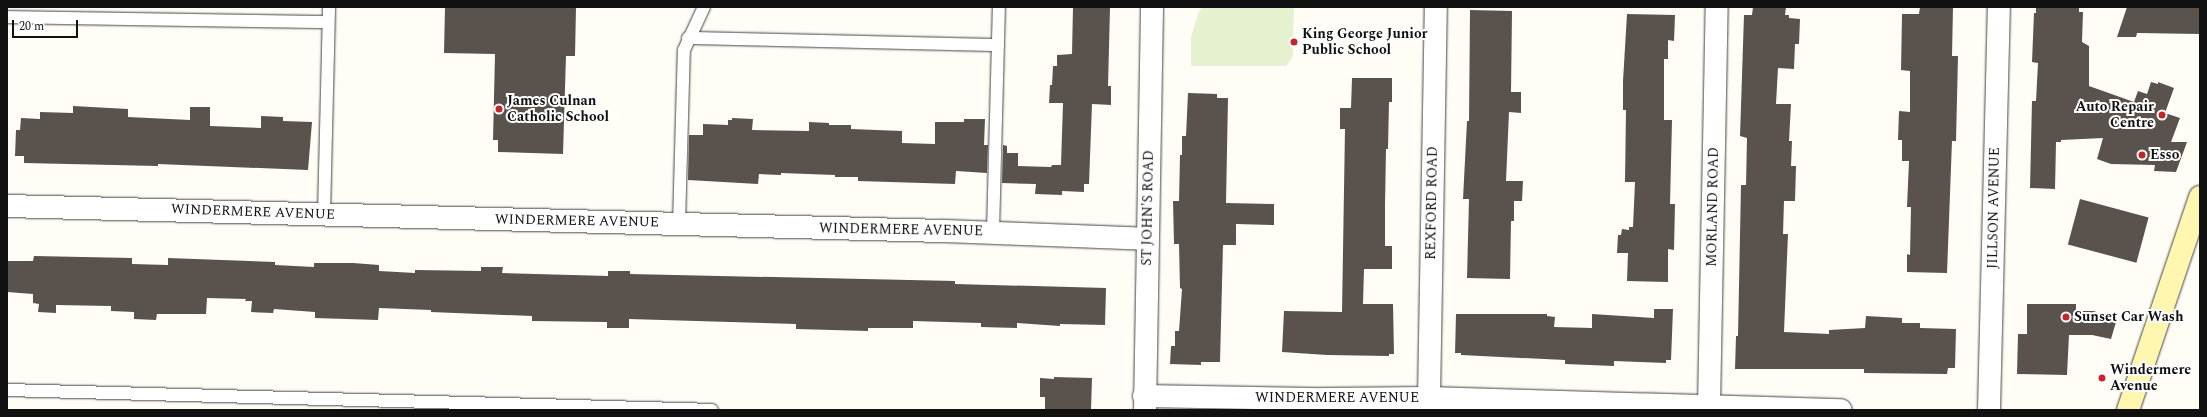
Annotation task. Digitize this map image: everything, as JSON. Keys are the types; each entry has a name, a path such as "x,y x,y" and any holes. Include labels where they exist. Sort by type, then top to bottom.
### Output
{"main road":[{"path":"2128,410 2200,198"}],"street":[{"name":"ST JOHN'S ROAD","path":"1145,403 1152,7"},
{"name":"REXFORD ROAD","path":"1429,398 1436,7"},
{"name":"MORLAND ROAD","path":"1709,406 1717,7"},
{"name":"JILLSON AVENUE","path":"1989,410 1998,7"},
{"name":"WINDERMERE AVENUE","path":"7,206 993,232 1147,239"},
{"name":"WINDERMERE AVENUE","path":"1145,403 1429,398 1841,410"}],"lane":[{"path":"324,214 329,7"},
{"path":"679,224 684,50 688,38 704,7"},
{"path":"993,232 999,7"},
{"path":"7,18 328,22"},
{"path":"688,38 998,45"},
{"path":"7,390 712,410"}],"green space":[{"path":"1202,7 1294,7 1293,57 1286,66 1191,66 1191,37 1198,14"}],"building":[{"path":"445,7 576,7 575,56 566,56 563,154 498,152 498,140 493,140 495,54 444,53"},
{"path":"1073,7 1110,8 1108,86 1111,86 1111,105 1092,104 1089,184 1084,184 1084,192 1062,191 1062,195 1035,194 1036,184 1002,183 1003,145 1007,146 1007,153 1018,153 1018,166 1051,167 1052,165 1061,165 1063,103 1049,103 1050,85 1052,85 1053,66 1057,66 1057,55 1072,54"},
{"path":"1753,7 1786,7 1785,15 1789,15 1789,18 1800,19 1799,44 1795,44 1794,69 1778,68 1776,104 1791,104 1789,141 1792,141 1791,166 1796,166 1795,201 1784,201 1783,234 1788,234 1784,332 1829,334 1829,330 1865,328 1866,316 1902,318 1902,323 1920,323 1920,328 1956,329 1955,368 1948,368 1947,374 1864,373 1864,369 1735,369 1736,336 1738,336 1741,185 1746,185 1747,138 1740,136 1744,15 1752,15"},
{"path":"1920,7 1953,7 1952,56 1958,56 1956,141 1952,141 1947,273 1907,272 1907,254 1910,255 1911,207 1907,207 1909,161 1902,161 1902,140 1898,140 1899,111 1910,112 1910,71 1901,70 1902,14 1919,14"},
{"path":"2036,7 2079,7 2079,12 2083,12 2082,42 2089,46 2089,86 2134,102 2138,91 2147,94 2151,82 2158,84 2158,82 2174,88 2165,113 2180,118 2171,142 2187,142 2176,172 2154,171 2155,165 2111,164 2097,159 2103,138 2061,140 2061,142 2056,142 2055,189 2030,188 2032,101 2036,101 2038,63 2032,62 2034,13 2036,13"},
{"path":"2127,7 2200,7 2200,34 2137,33 2136,37 2117,37"},
{"path":"1470,10 1512,11 1511,92 1521,92 1521,113 1509,112 1506,181 1523,181 1522,201 1514,201 1514,221 1511,221 1510,279 1467,278 1469,199 1463,199 1467,121 1469,121"},
{"path":"1627,14 1675,15 1674,41 1668,40 1668,59 1664,59 1664,120 1672,120 1670,204 1675,204 1674,250 1668,249 1668,282 1627,281 1628,253 1617,253 1618,235 1621,235 1622,229 1629,230 1629,227 1633,227 1635,182 1625,182 1626,110 1623,110 1623,81"},
{"path":"1352,78 1392,78 1392,102 1389,102 1388,149 1386,149 1385,246 1392,246 1392,269 1364,269 1363,304 1393,304 1394,354 1389,354 1389,356 1327,355 1282,352 1284,311 1342,312 1345,129 1340,129 1340,108 1351,108"},
{"path":"1188,93 1217,94 1217,98 1228,98 1226,203 1274,204 1274,225 1236,224 1236,245 1223,245 1220,362 1201,362 1201,365 1170,364 1171,346 1175,346 1175,331 1179,331 1182,289 1180,288 1179,244 1174,244 1173,201 1179,201 1180,155 1182,155 1182,136 1186,136"},
{"path":"73,106 128,109 128,117 190,120 190,107 210,107 210,126 261,128 261,116 283,117 283,121 312,122 308,170 158,164 158,166 24,163 24,156 15,156 16,130 20,130 21,118 40,119 40,112 73,113"},
{"path":"732,118 753,119 752,130 809,131 809,122 829,123 829,125 851,125 851,129 902,131 902,143 935,144 935,122 964,122 964,119 985,119 984,145 988,145 987,173 956,171 955,184 858,181 858,177 781,173 781,175 759,174 758,184 688,180 689,135 703,135 703,124 728,125 728,120 732,120"},
{"path":"2080,199 2149,217 2136,263 2068,244"},
{"path":"34,256 132,258 132,264 168,265 168,258 275,262 275,265 314,267 314,263 353,263 379,265 379,271 415,273 415,270 481,271 481,267 503,267 502,273 608,276 608,271 630,271 630,274 955,281 955,284 1106,288 1105,325 1060,324 1060,326 1017,323 1017,328 981,327 981,323 913,321 913,328 868,328 868,331 796,329 796,324 629,319 629,328 607,328 607,322 532,321 532,316 431,312 431,310 379,308 378,320 315,318 315,312 274,309 273,313 251,312 252,301 245,301 246,299 207,298 206,314 157,314 156,320 134,319 134,312 111,311 111,306 56,305 56,313 38,312 39,304 33,303 33,294 7,292 7,261 33,261"},
{"path":"2027,304 2076,304 2076,311 2094,311 2116,322 2111,339 2092,335 2069,335 2067,375 2017,374 2018,334 2027,334"},
{"path":"1654,309 1673,309 1671,360 1666,360 1666,363 1614,361 1614,366 1565,364 1565,360 1461,355 1461,353 1455,353 1456,314 1547,314 1547,316 1555,317 1554,327 1592,328 1592,314 1654,318"},
{"path":"1054,377 1092,378 1091,410 1045,410 1045,397 1040,397 1040,378 1054,379"}],"place":[{"name":"King George Junior Public School","path":"1294,42"},
{"name":"James Culnan Catholic School","path":"499,109"},
{"name":"Auto Repair Centre","path":"2162,115"},
{"name":"Esso","path":"2142,155"},
{"name":"Sunset Car Wash","path":"2066,317"},
{"name":"Windermere Avenue","path":"2102,378"}]}
